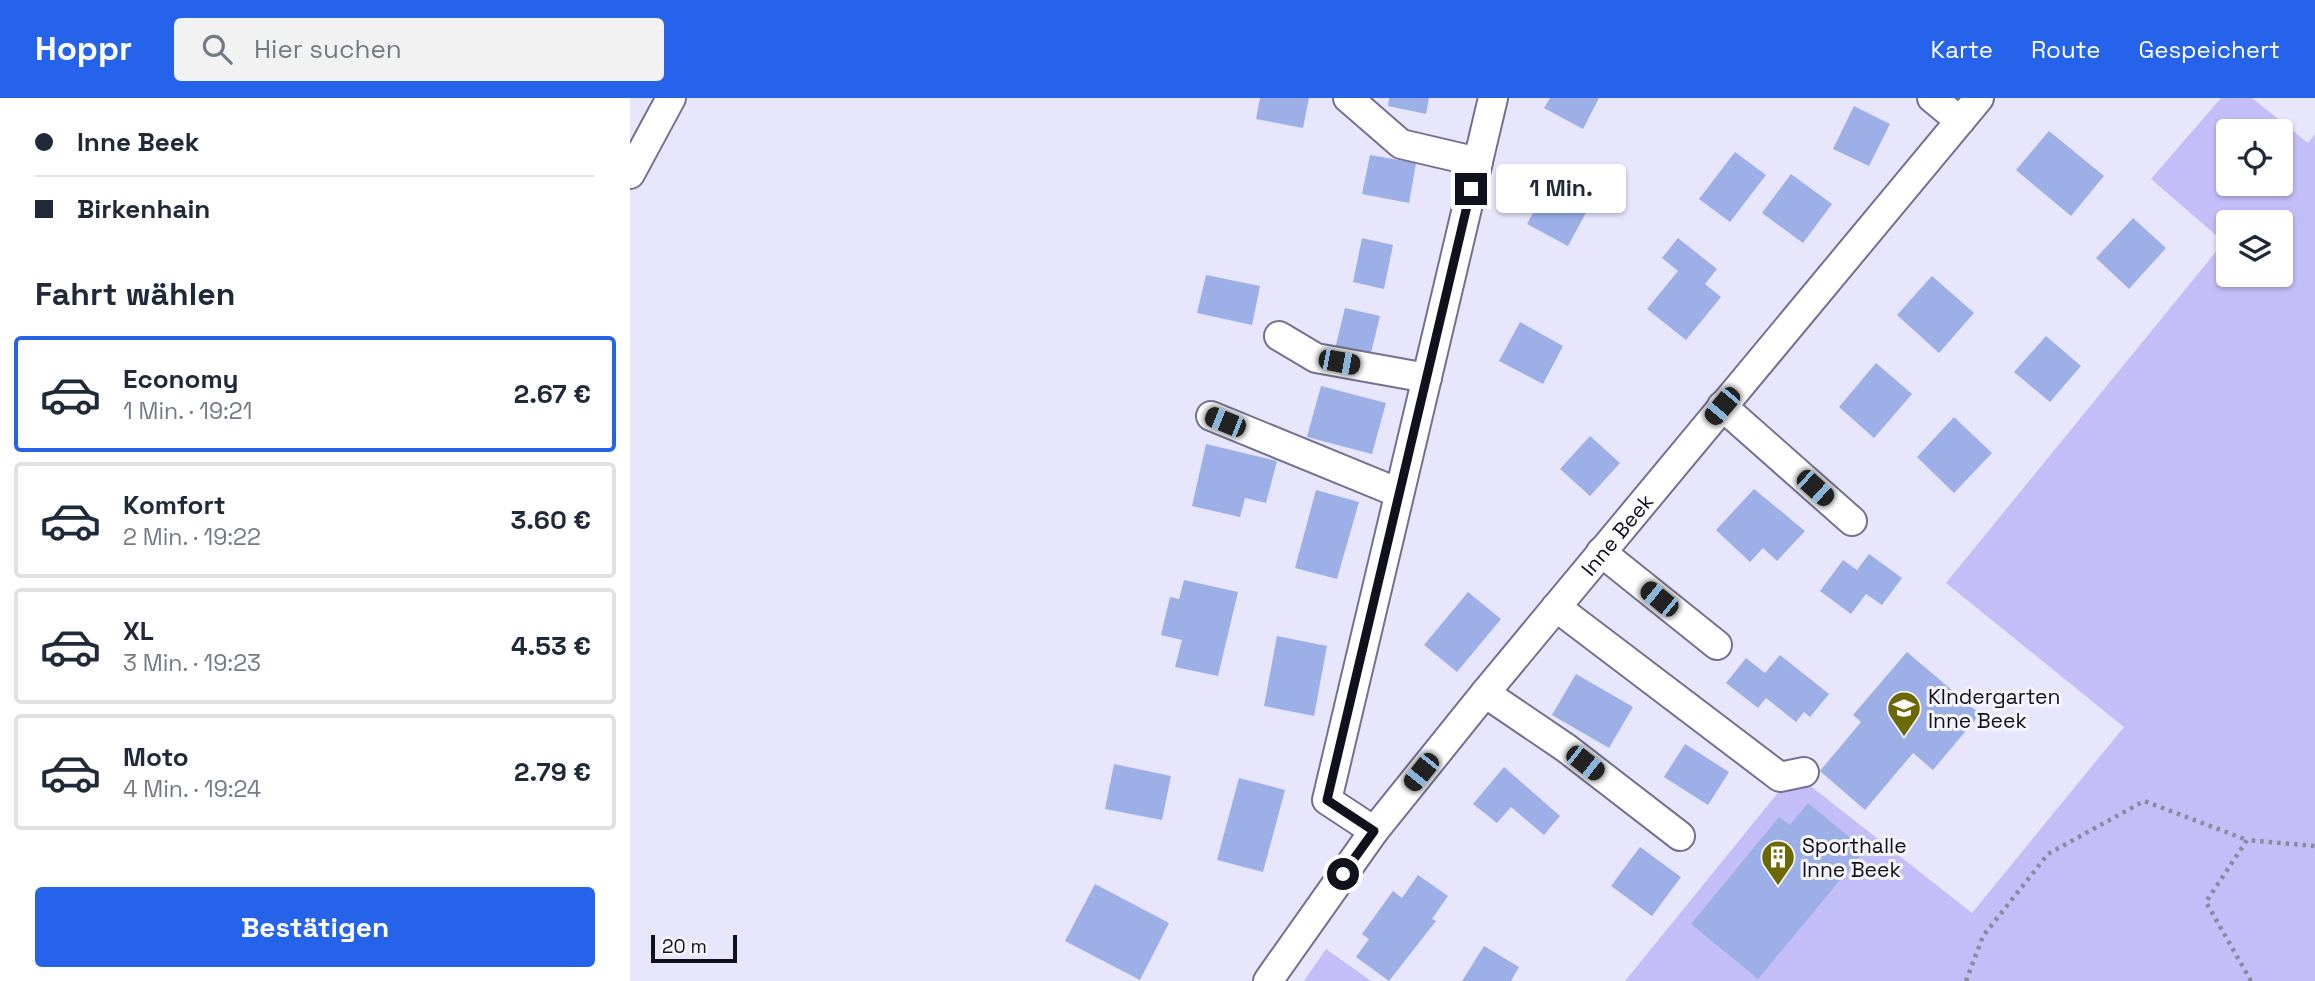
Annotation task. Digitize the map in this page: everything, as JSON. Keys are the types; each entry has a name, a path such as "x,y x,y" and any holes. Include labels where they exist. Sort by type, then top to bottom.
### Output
{"street":[{"path":"630,174 670,98"},
{"path":"1348,98 1401,144 1478,162"},
{"path":"1374,831 1327,800 1493,98"},
{"path":"1932,98 1960,121"},
{"name":"Inne Beek","path":"1268,981 1374,831 1485,693 1979,98"},
{"path":"1279,336 1316,358 1427,378"},
{"path":"1722,406 1852,521"},
{"path":"1212,416 1399,493"},
{"path":"1601,552 1717,645"},
{"path":"1556,607 1780,777 1804,772"},
{"path":"1485,693 1566,748 1680,835"}],"path":[{"path":"1966,981 1983,936 2048,854 2144,801 2247,840 2315,846"},
{"path":"2247,840 2206,902 2251,981"}],"shaded area":[{"path":"2221,98 2252,98 2278,119 2216,119 2216,196 2293,196 2293,131 2308,143 2315,134 2315,981 1625,981 1794,773 1972,913 2124,727 1946,583 2216,252 2216,287 2293,287 2293,210 2216,210 2216,235 2151,179"},
{"path":"1326,949 1371,981 1304,981"}],"building":[{"path":"1260,98 1309,98 1303,128 1256,119"},
{"path":"1389,98 1429,98 1426,114 1388,106"},
{"path":"1550,98 1599,98 1583,129 1544,108"},
{"path":"1854,106 1890,124 1869,166 1833,149"},
{"path":"2049,131 2104,176 2071,216 2016,170"},
{"path":"1735,152 1766,175 1730,222 1699,199"},
{"path":"1370,155 1416,163 1409,203 1362,194"},
{"path":"1791,174 1832,204 1803,243 1762,213"},
{"path":"1548,185 1589,207 1568,246 1527,224"},
{"path":"2133,218 2166,248 2129,289 2096,258"},
{"path":"1362,238 1393,245 1384,289 1353,282"},
{"path":"1678,238 1717,269 1705,284 1721,297 1686,340 1647,309 1678,271 1662,258"},
{"path":"1206,275 1260,286 1252,325 1197,313"},
{"path":"1932,276 1974,313 1939,353 1897,315"},
{"path":"1345,308 1380,316 1369,361 1334,353"},
{"path":"1520,322 1563,346 1543,384 1499,361"},
{"path":"2046,336 2081,366 2050,402 2014,372"},
{"path":"1876,363 1912,394 1874,438 1839,407"},
{"path":"1321,386 1386,403 1372,454 1307,437"},
{"path":"1954,417 1992,453 1954,493 1917,457"},
{"path":"1590,436 1620,463 1590,496 1560,469"},
{"path":"1206,444 1277,461 1266,503 1245,498 1240,517 1192,506"},
{"path":"1754,489 1805,531 1777,561 1763,548 1750,562 1716,530"},
{"path":"1316,490 1359,502 1337,579 1295,568"},
{"path":"1869,554 1902,578 1882,605 1866,594 1851,614 1820,591 1843,560 1857,570"},
{"path":"1184,580 1238,592 1218,676 1175,667 1182,640 1161,635 1170,597 1179,599"},
{"path":"1468,592 1501,619 1457,672 1424,645"},
{"path":"1277,636 1327,646 1314,716 1264,706"},
{"name":"KIndergarten Inne Beek","path":"1907,652 1980,714 1933,770 1913,753 1865,810 1820,771 1861,722 1853,715"},
{"path":"1780,655 1829,694 1810,717 1804,712 1796,722 1766,698 1758,708 1726,683 1746,658 1765,673"},
{"path":"1576,674 1633,707 1609,748 1552,715"},
{"path":"1685,744 1729,772 1708,805 1664,777"},
{"path":"1114,764 1171,776 1162,820 1105,809"},
{"path":"1504,767 1560,816 1544,835 1511,807 1497,823 1473,804"},
{"path":"1239,778 1285,790 1263,872 1217,860"},
{"name":"Sporthalle Inne Beek","path":"1808,803 1865,850 1758,979 1691,924 1779,817 1790,825"},
{"path":"1640,847 1681,877 1652,916 1611,886"},
{"path":"1418,875 1448,896 1432,919 1436,921 1389,981 1356,957 1369,939 1362,934 1393,891 1402,898"},
{"path":"1095,884 1169,923 1140,980 1065,941"},
{"path":"1484,946 1519,967 1511,981 1462,981"}],"place":[{"name":"KIndergarten Inne Beek","path":"1904,738"},
{"name":"Sporthalle Inne Beek","path":"1778,887"}],"route":[{"path":"1343,874 1374,831 1327,800 1471,189"}]}
